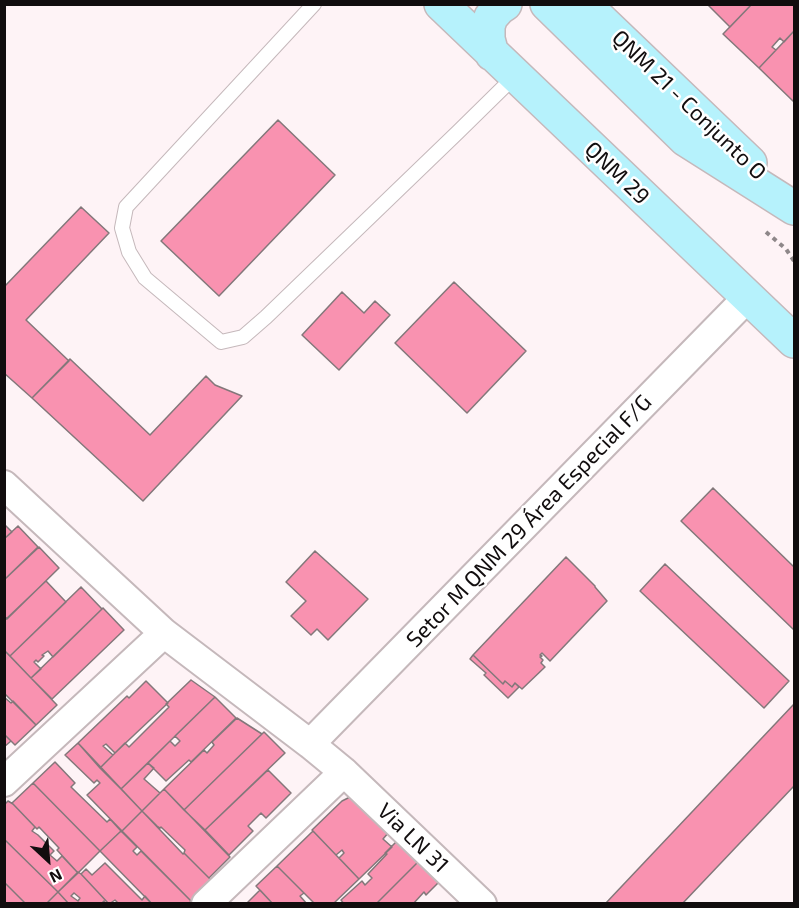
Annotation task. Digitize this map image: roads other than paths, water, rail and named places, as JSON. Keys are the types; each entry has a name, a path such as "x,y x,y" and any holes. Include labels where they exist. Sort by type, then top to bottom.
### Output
{"main road":[{"name":"QNM 29","path":"441,4 795,341"},
{"path":"504,65 488,39 488,26 491,17 505,4"},
{"path":"547,4 685,139 795,207"},
{"name":"QNM 21 - Conjunto O","path":"584,4 795,207"}],"street":[{"name":"Setor M QNM 29 Área Especial F/G","path":"310,744 748,297"},
{"name":"Via LN 31","path":"4,485 164,633 344,772 482,903"},
{"path":"4,782 164,633"},
{"path":"206,903 344,772"}],"lane":[{"path":"314,4 126,207 122,228 124,236 129,252 145,278 221,342 243,337 266,317 458,132 504,65"}]}
